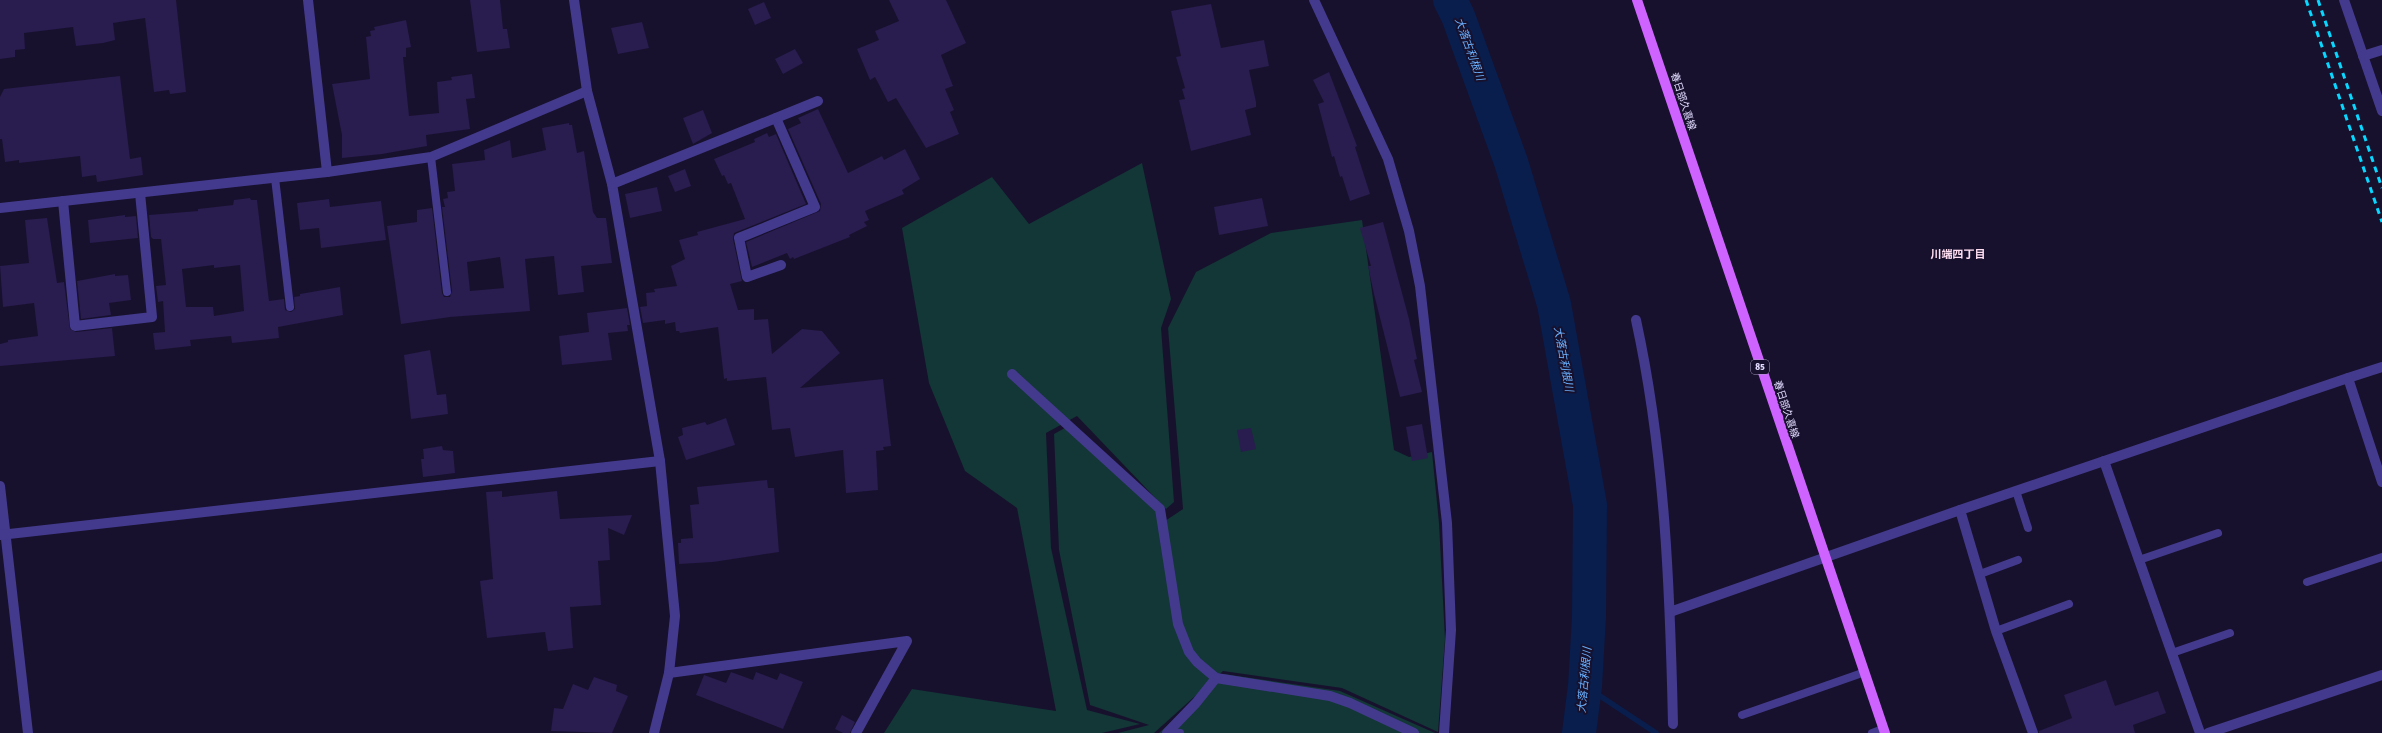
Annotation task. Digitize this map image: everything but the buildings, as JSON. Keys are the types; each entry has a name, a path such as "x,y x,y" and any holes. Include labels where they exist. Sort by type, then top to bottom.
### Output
{"main road":[{"name":"春日部久喜線","path":"1637,0 1824,558 1865,672 1884,731"}],"street":[{"path":"308,0 327,172"},
{"path":"574,0 587,91 612,184 660,461 675,616 669,673 654,733"},
{"path":"1314,0 1388,159 1410,231 1420,286 1447,523 1451,630 1444,733"},
{"path":"2344,0 2382,111"},
{"path":"2363,56 2382,50"},
{"path":"0,208 327,172 431,157 587,91"},
{"path":"612,184 818,101"},
{"path":"776,118 815,207 739,238 747,277 781,265"},
{"path":"63,201 75,326 152,317 140,193"},
{"path":"1636,320 1660,461 1670,612 1673,724"},
{"path":"1670,612 1960,510 2382,367"},
{"path":"1012,374 1160,509 1174,609 1182,637 1197,662 1216,678 1330,696 1350,703 1414,733"},
{"path":"2348,378 2382,482"},
{"path":"2,535 660,461"},
{"path":"2104,462 2200,733"},
{"path":"0,486 2,535 28,733"},
{"path":"1960,510 1996,630 2033,733"},
{"path":"669,673 907,640 856,733"},
{"path":"2208,733 2382,675"},
{"path":"1172,733 1216,678"}],"lane":[{"path":"431,157 447,292"},
{"path":"276,178 290,307"},
{"path":"2016,491 2028,528"},
{"path":"2139,560 2218,533"},
{"path":"2307,582 2382,557"},
{"path":"1980,574 2018,560"},
{"path":"1996,630 2069,604"},
{"path":"2172,653 2230,633"},
{"path":"1742,714 1865,672"},
{"path":"1872,733 1884,731"},
{"path":"1172,733 1180,733"}],"green space":[{"path":"1142,163 1171,299 1161,328 1174,502 1166,509 1077,416 1046,433 1051,548 1087,710 1140,724 1102,733 884,733 912,689 1056,711 1017,508 965,471 929,383 902,228 992,177 1029,224"},
{"path":"1362,220 1394,450 1409,457 1432,452 1439,523 1445,639 1438,732 1342,688 1223,671 1154,733 1118,733 1149,725 1090,705 1059,550 1054,434 1072,424 1165,521 1183,509 1168,328 1196,272 1271,233"},
{"path":"1224,674 1340,691 1435,733 1159,733"}],"waterway":[{"name":"大落古利根川","path":"1450,0 1458,16 1511,162 1554,304 1590,505 1589,617 1585,686 1579,733"},
{"path":"1585,686 1656,733"}],"railway":[{"path":"2306,0 2382,222"},
{"path":"2318,0 2382,188"}],"district":[{"name":"川端四丁目","path":"1958,254"}]}
